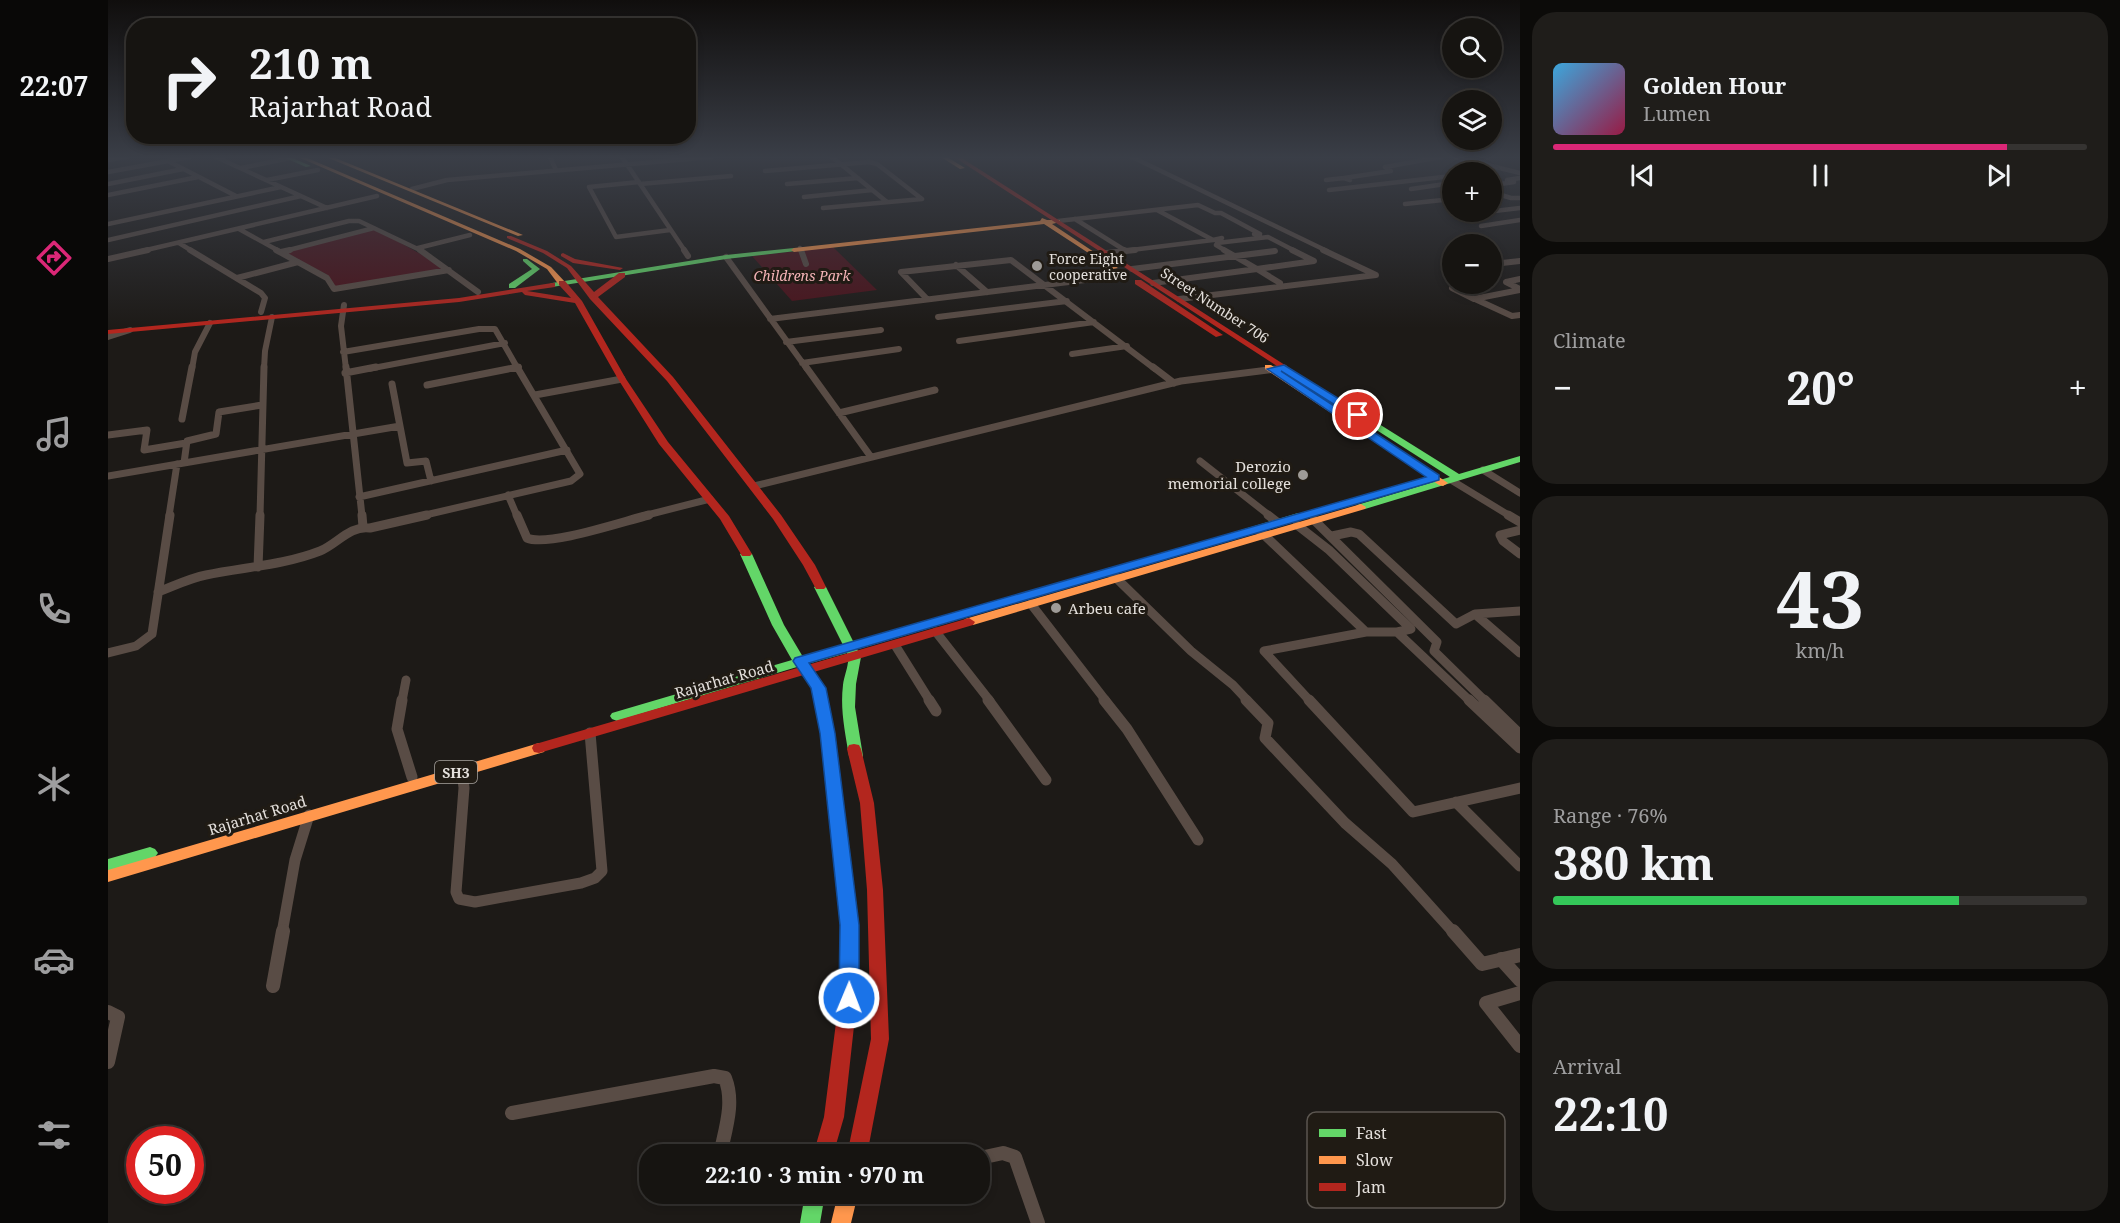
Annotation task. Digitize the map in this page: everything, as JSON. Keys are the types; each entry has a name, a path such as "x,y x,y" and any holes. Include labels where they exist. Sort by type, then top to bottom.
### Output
{"main road":[{"path":"420,214 449,226 468,227 486,220"},
{"path":"435,214 545,252 560,260 579,278 593,297 671,380 754,486 809,565 852,652 839,700 867,803 876,890 880,1039 858,1144"},
{"path":"440,214 534,257 561,280 578,301 622,379 664,444 725,518 750,560 778,625 818,688 827,733 850,925 849,998 834,1117 826,1144"},
{"path":"472,214 548,247 573,261 622,270 1047,219"},
{"path":"1039,214 1447,478"},
{"name":"Street Number 706","path":"1040,214 1107,253 1129,272 1179,299 1278,369"},
{"path":"108,326 459,300 688,256 1047,219"},
{"path":"468,227 535,267 513,289"},
{"path":"593,297 622,270"},
{"path":"344,308 513,289 578,301"},
{"path":"108,332 210,323 267,315"},
{"name":"Rajarhat Road","path":"108,865 852,652 1261,532 1297,525 1520,454"},
{"name":"Rajarhat Road","path":"1261,532 1276,522 1520,459"},
{"name":"Rajarhat Road","path":"852,652 895,645 1031,604 1113,575"},
{"name":"Rajarhat Road","path":"108,876 590,733 802,666"},
{"path":"811,1223 814,1204"},
{"path":"841,1223 846,1204"}],"street":[{"path":"108,224 153,214"},
{"path":"108,240 221,214"},
{"path":"108,260 302,214"},
{"path":"604,214 616,237 670,230"},
{"path":"660,214 688,256"},
{"path":"1047,219 1075,219 1120,214"},
{"path":"1165,214 1213,240"},
{"path":"1107,253 1260,234 1223,214"},
{"path":"1179,299 1376,275 1250,214"},
{"path":"1075,219 1126,251"},
{"path":"264,242 351,220 359,221 418,248 478,292"},
{"path":"1502,220 1507,222"},
{"path":"1481,226 1518,221"},
{"path":"418,248 468,227"},
{"path":"281,252 374,228"},
{"path":"239,229 327,278 334,289 449,270"},
{"path":"108,233 115,238"},
{"path":"1082,237 1100,235"},
{"path":"1153,283 1256,269 1314,261 1268,237 1215,245 1233,256 1256,269 1280,283"},
{"path":"179,243 265,298 267,315 258,567"},
{"path":"800,248 806,264"},
{"path":"770,319 1045,285 1275,251"},
{"path":"726,257 871,457"},
{"path":"927,299 900,273 1011,260 1174,383"},
{"path":"237,278 298,261"},
{"path":"1502,263 1520,261"},
{"path":"956,265 987,292"},
{"path":"1520,279 1506,282 1520,290"},
{"path":"1474,299 1520,290"},
{"path":"1464,294 1512,316 1520,315"},
{"path":"938,317 1067,301"},
{"path":"344,308 341,326 343,352 363,527"},
{"path":"959,341 1094,322"},
{"path":"182,419 195,352 210,323"},
{"path":"158,592 204,575 258,567 322,550 351,531 363,527 570,481 578,477 580,472 495,329 484,328 343,352"},
{"path":"108,337 130,330"},
{"path":"786,342 881,330"},
{"path":"345,373 505,343"},
{"path":"1072,354 1127,346"},
{"path":"802,363 899,349"},
{"path":"427,385 519,367"},
{"path":"754,486 1174,383 1278,369"},
{"path":"535,395 622,379"},
{"path":"392,384 407,463 426,461 431,481"},
{"path":"839,413 935,390"},
{"path":"108,654 136,646 152,634 186,443 190,439 216,434 219,412 262,405"},
{"path":"108,476 400,426"},
{"path":"108,435 147,430 144,450 186,443"},
{"path":"359,497 567,450"},
{"path":"1200,461 1276,522"},
{"path":"1483,470 1520,493"},
{"path":"1447,478 1520,522"},
{"path":"508,495 527,538 534,541 555,539 710,499"},
{"path":"1314,520 1437,642 1434,651 1520,735"},
{"path":"1297,525 1329,550 1411,629 1397,632 1366,632 1264,651 1413,812 1520,788"},
{"path":"1520,530 1500,535 1503,541 1520,554"},
{"path":"1261,532 1366,632"},
{"path":"1332,536 1352,532 1359,534 1456,624 1475,614 1520,611"},
{"path":"1113,575 1191,651 1218,670 1241,692 1268,723 1265,738 1279,755 1345,823 1392,864 1482,964 1520,955"},
{"path":"1031,604 1127,729 1198,840"},
{"path":"1475,614 1520,653"},
{"path":"936,632 1005,721 1046,780"},
{"path":"1397,632 1520,748"},
{"path":"895,645 936,711"},
{"path":"406,680 397,729 398,741 412,777"},
{"path":"462,770 464,788 456,892 459,899 476,902 581,883 595,878 602,871 590,733"},
{"path":"1456,802 1520,866"},
{"path":"273,986 295,860 309,815"},
{"path":"1501,959 1520,980"},
{"path":"1520,993 1486,1003 1520,1046"},
{"path":"108,1012 118,1017 108,1062"},
{"path":"512,1113 714,1076 725,1078 730,1086 722,1144"},
{"path":"990,1155 1002,1152 1011,1153 1015,1157 1038,1223"}],"green space":[{"path":"374,228 449,270 334,289 326,274 281,252"},
{"name":"Childrens Park","path":"833,247 877,290 792,301 752,256"}],"traffic: fast":[{"path":"552,285 726,257 794,250"},
{"path":"512,286 536,269 525,260"},
{"path":"1331,397 1458,478"},
{"path":"1361,507 1520,459"},
{"path":"1185,550 1298,516"},
{"path":"746,554 778,625 805,671 818,688 827,733 850,925 848,999"},
{"path":"820,587 855,657 849,684 848,707 856,756"},
{"path":"617,716 848,648"},
{"path":"108,865 150,853"},
{"path":"810,1223 813,1204"}],"traffic: slow":[{"path":"434,214 518,250 549,268 562,283"},
{"path":"469,214 520,235"},
{"path":"1042,220 1115,268"},
{"path":"794,250 1058,221"},
{"path":"1268,367 1443,483"},
{"path":"969,622 1361,507"},
{"path":"848,648 950,618"},
{"path":"108,876 539,748"},
{"path":"841,1223 846,1204"}],"traffic: jam":[{"path":"1046,214 1331,397"},
{"path":"509,237 545,252 569,267 612,318 670,379 777,517 809,565 820,587"},
{"path":"563,255 573,261 620,268"},
{"path":"593,297 622,275"},
{"path":"1138,282 1219,335"},
{"path":"562,283 578,301 622,379 664,444 725,518 746,554"},
{"path":"108,332 459,300 552,285"},
{"path":"525,293 578,301"},
{"path":"539,748 969,622"},
{"path":"854,749 867,803 875,890 880,1039 859,1144"},
{"path":"826,1144 834,1117 848,999"}],"place":[{"name":"Force Eight cooperative","path":"1037,266"},
{"name":"Derozio memorial college","path":"1303,475"},
{"name":"Arbeu cafe","path":"1056,608"}],"route":[{"path":"849,998 850,925 827,733 818,688 800,661 1435,478 1271,369 1284,368 1358,415"}]}
